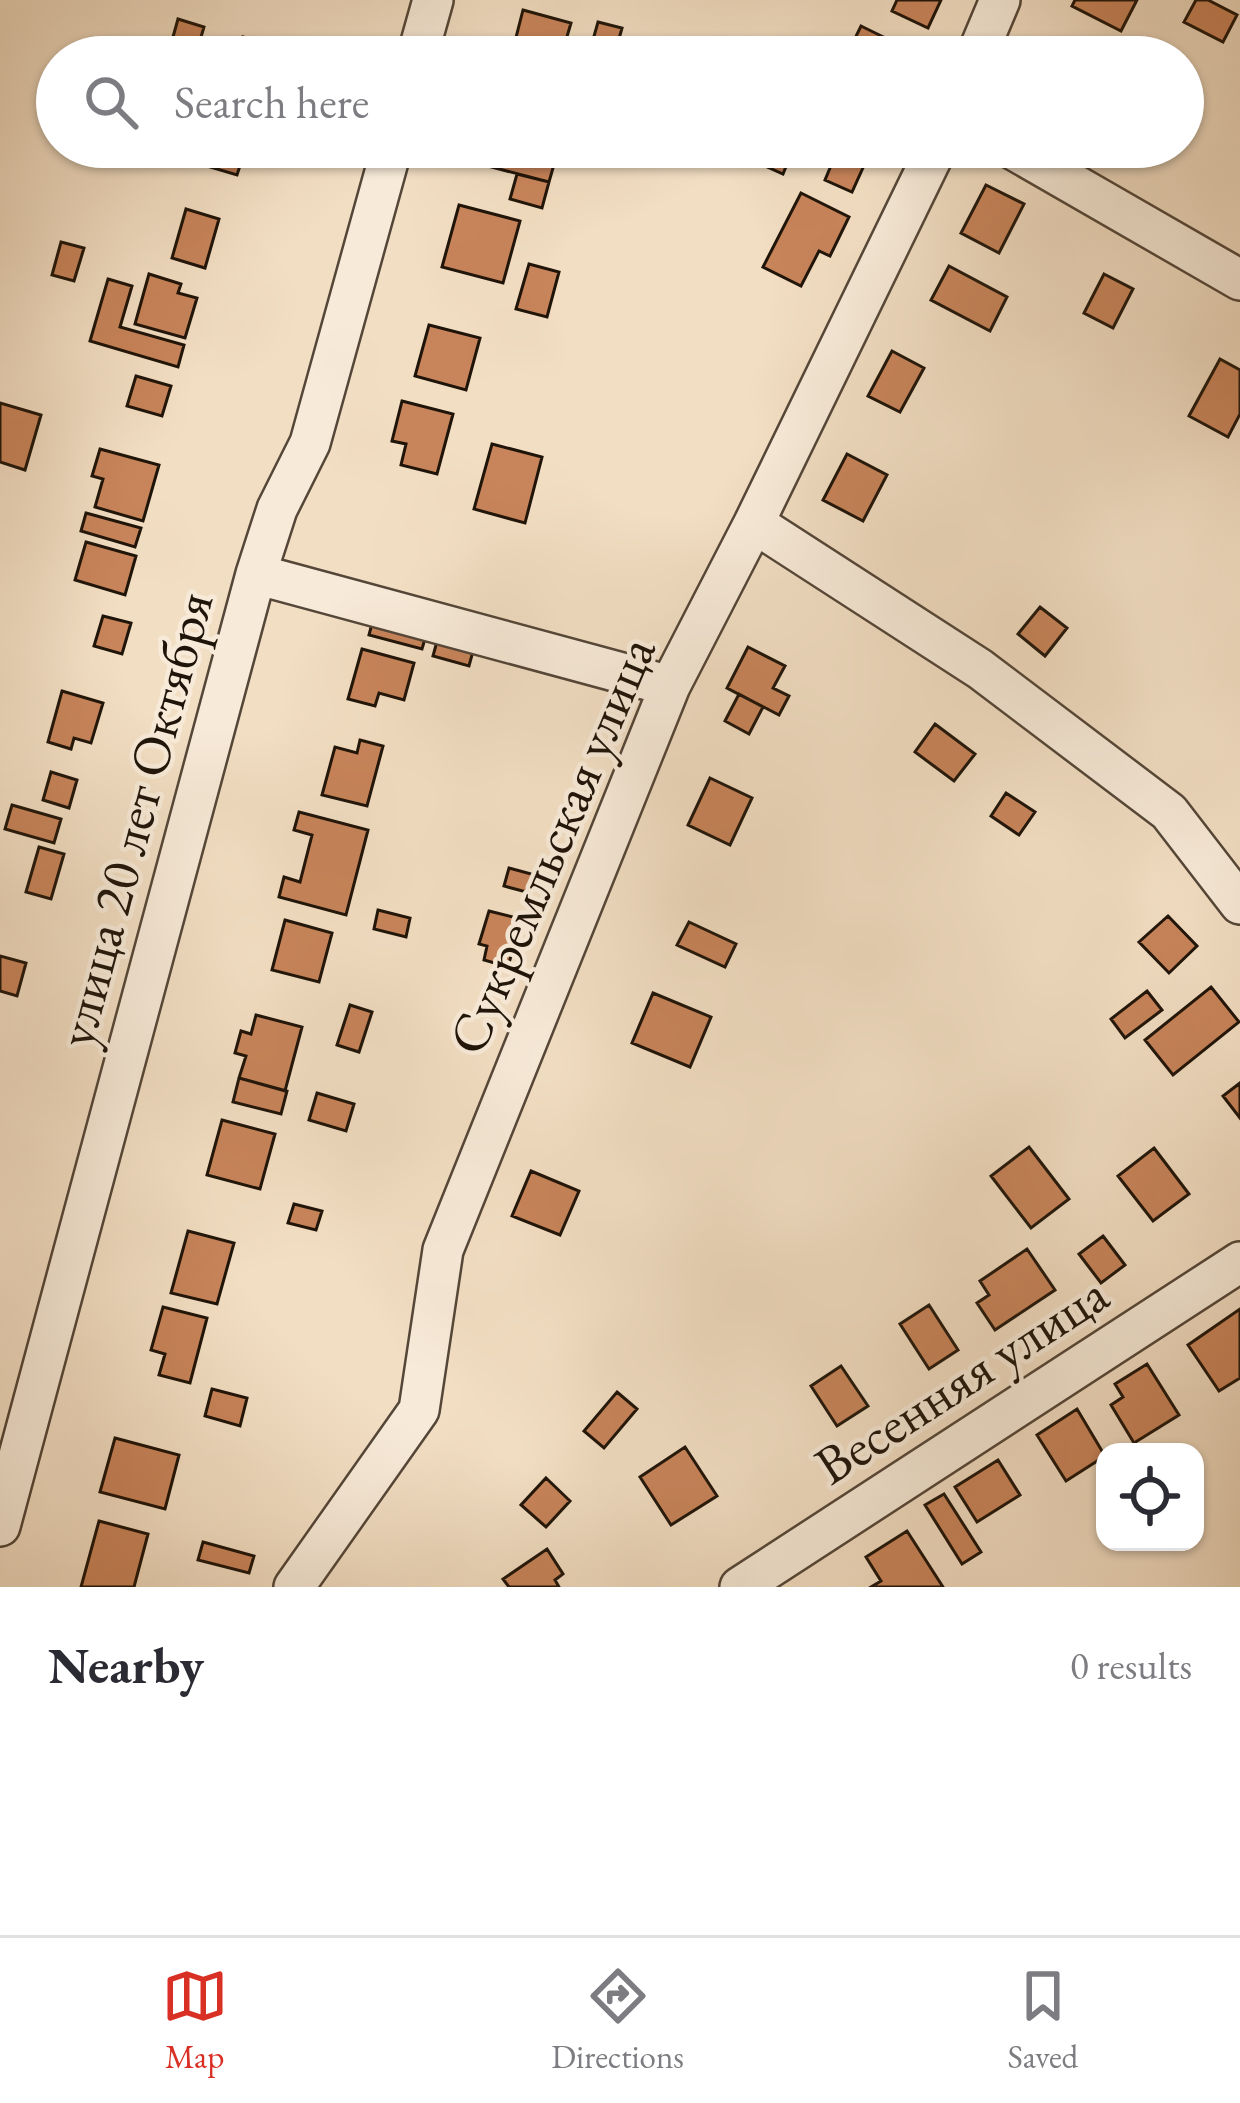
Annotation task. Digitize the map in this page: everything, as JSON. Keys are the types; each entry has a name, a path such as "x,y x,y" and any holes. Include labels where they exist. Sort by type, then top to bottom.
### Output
{"street":[{"path":"423,36 433,0"},
{"path":"985,36 1000,0"},
{"name":"улица 20 лет Октября","path":"0,1526 256,574 277,508 310,443 386,168"},
{"name":"Сукремльская улица","path":"294,1587 419,1409 443,1250 670,686 927,168"},
{"path":"1045,168 1240,280"},
{"path":"754,524 980,669 1169,812 1240,904"},
{"path":"256,574 670,686"},
{"name":"Весенняя улица","path":"740,1587 1240,1262"}],"building":[{"path":"897,0 941,0 928,28 892,11"},
{"path":"1075,0 1137,0 1121,31 1072,6"},
{"path":"1196,0 1208,0 1237,15 1223,42 1184,22"},
{"path":"523,10 571,23 567,36 516,36"},
{"path":"178,19 204,27 201,36 173,36"},
{"path":"598,22 622,28 620,36 594,36"},
{"path":"861,26 881,36 856,36"},
{"path":"213,168 239,168 237,175"},
{"path":"495,168 553,168 549,182"},
{"path":"830,168 863,168 852,192 825,180"},
{"path":"517,174 549,182 542,208 510,199"},
{"path":"986,185 1024,204 999,253 961,233"},
{"path":"801,193 849,217 830,256 819,251 801,286 763,267"},
{"path":"459,205 520,221 503,283 442,267"},
{"path":"186,209 219,219 205,268 172,258"},
{"path":"61,242 84,248 74,281 52,275"},
{"path":"529,264 559,272 547,317 516,309"},
{"path":"949,266 1007,297 990,331 931,300"},
{"path":"149,274 181,284 178,293 197,298 185,338 135,324"},
{"path":"1104,274 1133,289 1113,328 1084,313"},
{"path":"108,279 132,286 120,327 184,345 178,367 90,341"},
{"path":"429,325 480,338 466,390 415,376"},
{"path":"892,351 924,368 900,412 868,396"},
{"path":"1220,359 1240,370 1240,414 1228,437 1189,416"},
{"path":"136,376 171,386 162,416 127,406"},
{"path":"402,401 453,414 437,474 401,465 406,444 392,441"},
{"path":"0,403 41,415 25,470 0,462"},
{"path":"492,444 542,457 525,523 474,509"},
{"path":"100,449 159,465 143,521 95,507 103,479 92,476"},
{"path":"847,454 887,475 863,521 823,500"},
{"path":"86,513 141,528 135,547 81,531"},
{"path":"86,542 136,556 125,595 75,580"},
{"path":"1040,607 1067,628 1045,656 1018,634"},
{"path":"376,608 430,622 422,649 369,635"},
{"path":"103,616 131,623 122,654 94,646"},
{"path":"439,634 475,644 469,666 433,656"},
{"path":"748,647 785,666 773,688 789,696 779,715 727,688"},
{"path":"362,649 414,663 404,700 379,693 375,706 348,699"},
{"path":"62,691 103,703 91,743 74,738 71,749 48,742"},
{"path":"739,694 763,707 749,734 725,721"},
{"path":"935,724 975,754 954,781 915,752"},
{"path":"360,740 383,746 367,806 322,795 335,747 357,753"},
{"path":"51,772 77,780 69,808 43,800"},
{"path":"710,778 752,798 730,845 688,825"},
{"path":"1006,793 1035,812 1019,835 991,816"},
{"path":"12,805 61,819 54,843 5,829"},
{"path":"299,812 368,830 346,915 279,897 284,877 300,882 312,835 294,830"},
{"path":"39,847 64,854 51,899 26,892"},
{"path":"509,868 535,875 530,893 504,886"},
{"path":"378,910 410,918 406,937 374,929"},
{"path":"489,911 521,919 508,967 484,960 487,946 479,944"},
{"path":"1168,916 1197,946 1169,973 1139,942"},
{"path":"285,920 332,933 319,982 272,970"},
{"path":"689,922 736,944 725,967 677,945"},
{"path":"0,956 26,963 17,996 0,991"},
{"path":"1211,987 1239,1022 1173,1075 1145,1040"},
{"path":"1147,991 1162,1010 1125,1038 1111,1019"},
{"path":"653,993 711,1017 690,1067 632,1043"},
{"path":"350,1005 372,1012 359,1052 337,1045"},
{"path":"256,1015 302,1027 285,1091 239,1078 246,1056 235,1053 241,1031 251,1034"},
{"path":"239,1078 287,1091 281,1114 233,1102"},
{"path":"1240,1083 1240,1118 1223,1096"},
{"path":"317,1093 354,1104 346,1131 309,1120"},
{"path":"222,1120 275,1134 260,1189 207,1175"},
{"path":"1029,1147 1069,1199 1031,1228 991,1176"},
{"path":"1154,1148 1189,1194 1153,1221 1118,1176"},
{"path":"531,1171 579,1191 560,1235 512,1216"},
{"path":"294,1204 322,1211 316,1230 288,1223"},
{"path":"188,1231 234,1243 217,1304 171,1293"},
{"path":"1103,1236 1125,1265 1101,1283 1079,1254"},
{"path":"1027,1249 1055,1290 995,1330 977,1303 989,1295 980,1281"},
{"path":"929,1305 958,1350 929,1369 900,1324"},
{"path":"163,1307 207,1318 190,1383 159,1375 165,1354 151,1350"},
{"path":"1240,1309 1240,1378 1219,1391 1188,1345"},
{"path":"1147,1364 1179,1415 1134,1443 1111,1405 1123,1397 1115,1384"},
{"path":"841,1366 868,1406 837,1426 811,1386"},
{"path":"212,1389 247,1398 240,1426 205,1416"},
{"path":"617,1392 637,1409 604,1448 584,1431"},
{"path":"1077,1409 1097,1443 1096,1462 1066,1481 1037,1435"},
{"path":"115,1438 179,1455 165,1509 100,1492"},
{"path":"685,1447 717,1496 671,1525 640,1477"},
{"path":"998,1460 1020,1495 977,1522 955,1487"},
{"path":"546,1478 570,1501 546,1527 521,1505"},
{"path":"944,1494 981,1552 962,1564 925,1505"},
{"path":"99,1521 148,1534 134,1587 81,1587"},
{"path":"907,1531 943,1587 871,1587 881,1581 866,1557"},
{"path":"203,1542 254,1556 249,1573 198,1560"},
{"path":"547,1549 563,1574 555,1580 559,1587 509,1587 503,1579"}]}
